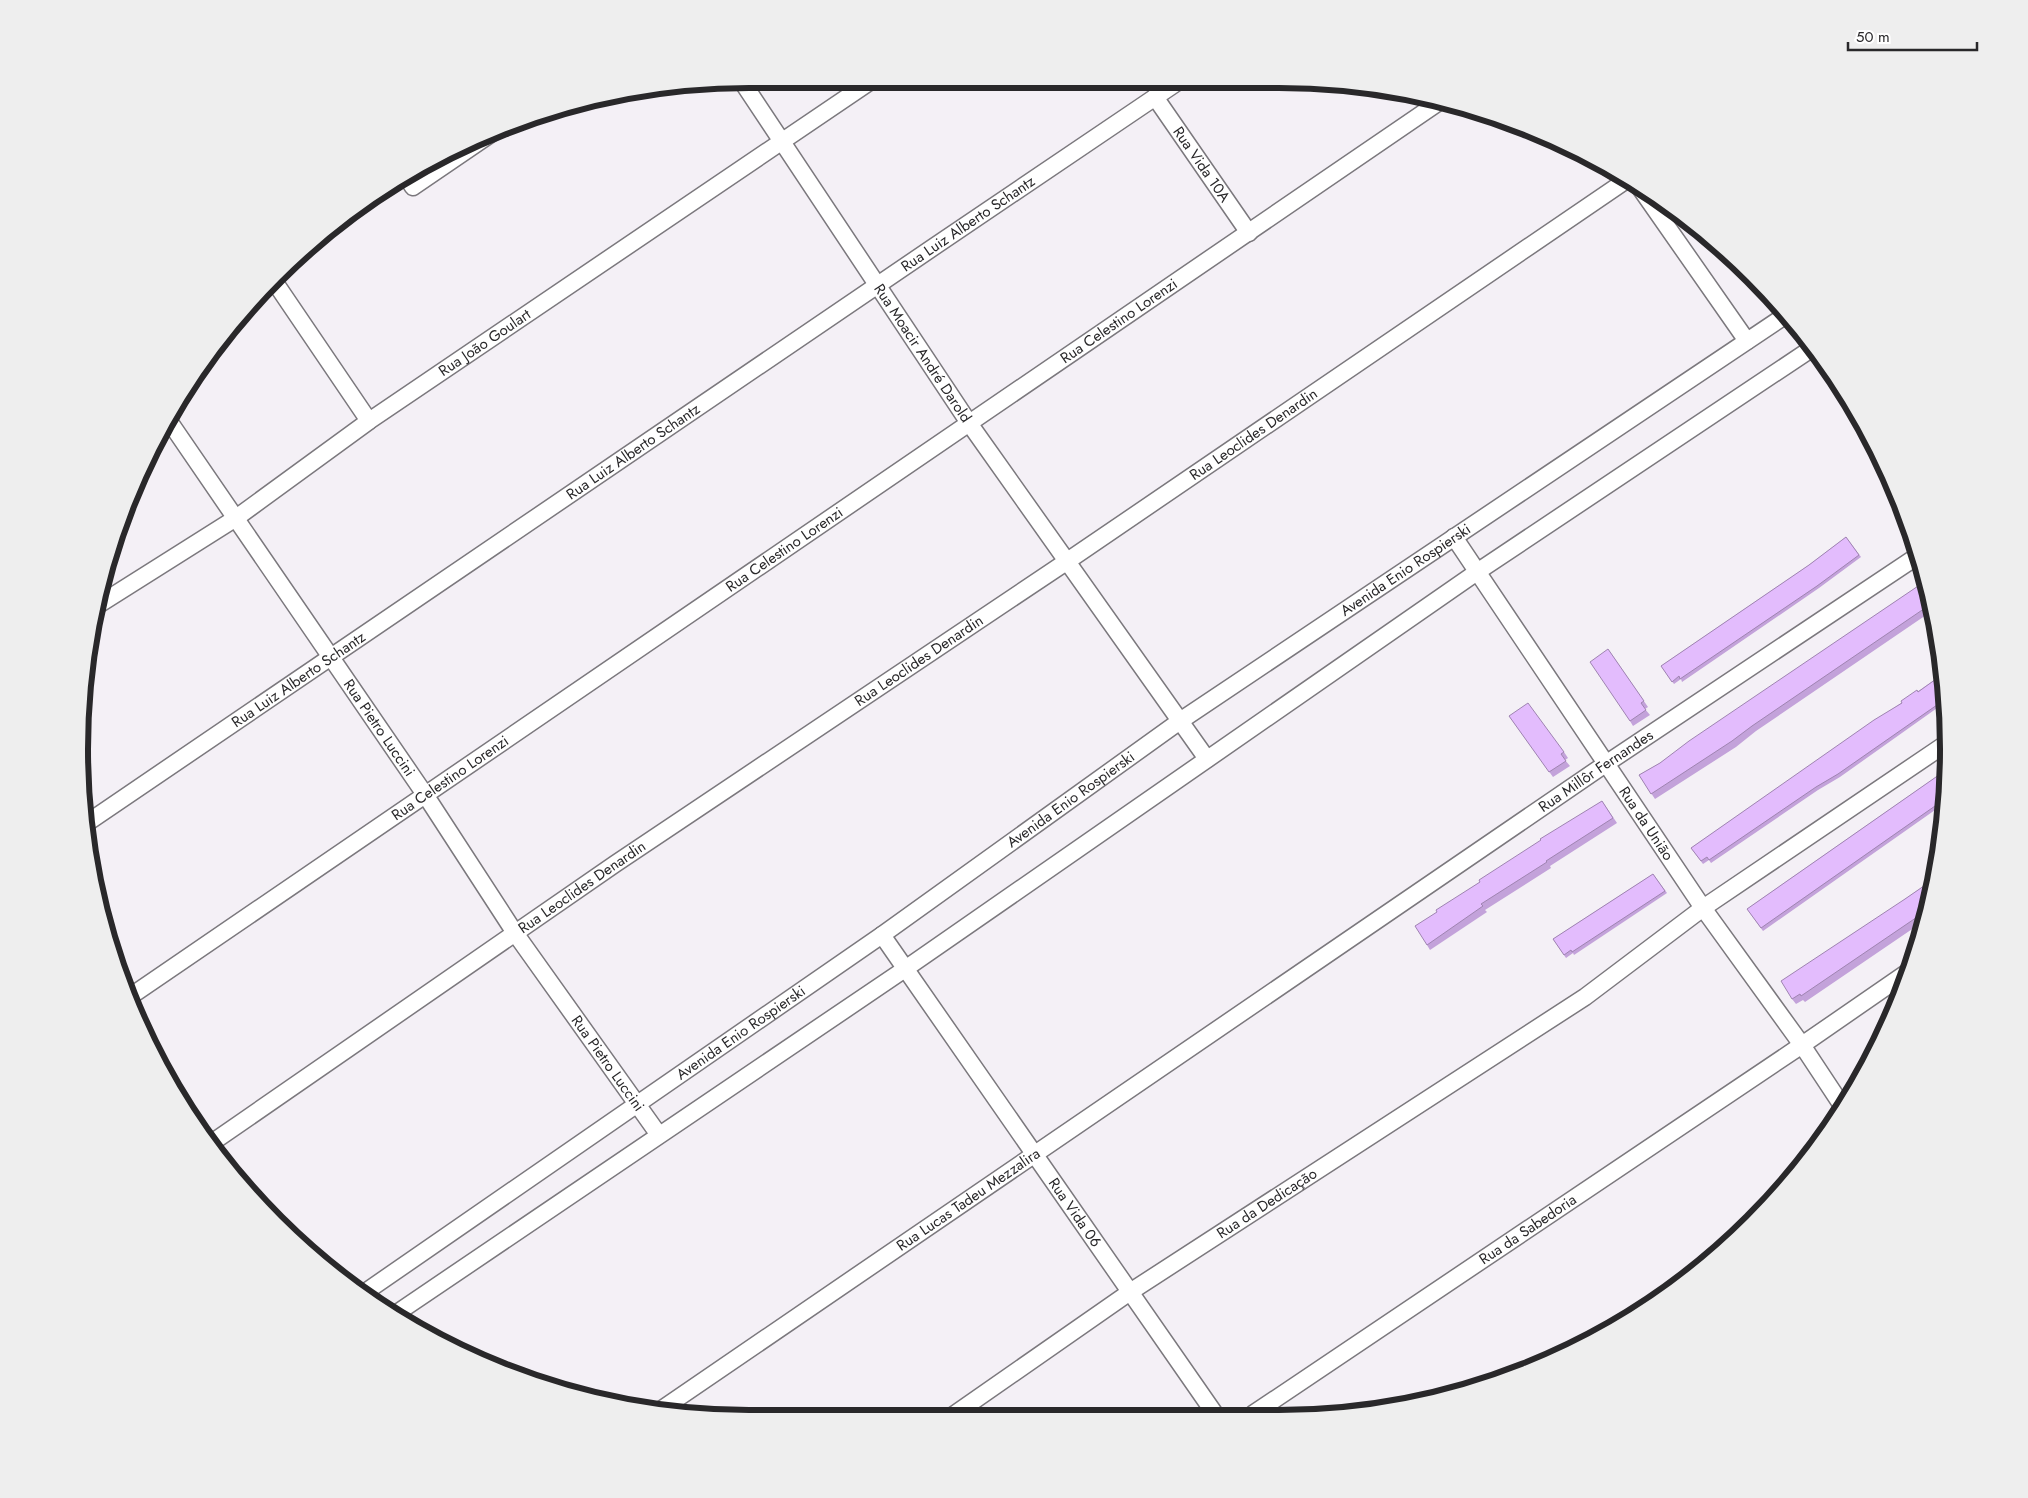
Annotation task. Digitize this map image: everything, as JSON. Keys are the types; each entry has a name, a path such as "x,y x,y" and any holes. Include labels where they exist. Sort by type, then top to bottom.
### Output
{"street":[{"name":"Rua Moacir André Darold","path":"747,88 878,283 969,423 1207,759"},
{"name":"Rua João Goulart","path":"105,601 236,518 369,420 860,88"},
{"name":"Rua Luiz Alberto Schantz","path":"92,819 332,658 878,283 1168,88"},
{"name":"Rua Vida 10A","path":"1155,97 1249,233"},
{"name":"Rua Celestino Lorenzi","path":"135,993 1433,106"},
{"path":"409,182 427,171"},
{"name":"Rua Leoclides Denardin","path":"216,1140 624,858 1066,562 1622,183"},
{"path":"1649,200 1747,341"},
{"path":"277,286 369,420"},
{"name":"Avenida Enio Rospierski","path":"369,1290 882,935 1180,721 1781,319"},
{"path":"400,1311 905,970 1477,572 1807,351"},
{"name":"Rua Pietro Luccini","path":"172,425 426,796 515,933 659,1135"},
{"name":"Rua da União","path":"1454,537 1703,908 1802,1045 1839,1101"},
{"name":"Rua Millôr Fernandes","path":"1276,991 1607,763 1912,559"},
{"name":"Rua da Dedicação","path":"961,1410 1130,1292 1585,997 1703,908 1940,747"},
{"name":"Rua Vida 06","path":"882,935 1034,1156 1213,1410"},
{"name":"Rua da Sabedoria","path":"1260,1410 1899,978"},
{"name":"Rua Lucas Tadeu Mezzalira","path":"667,1405 1276,991"}],"building":[{"path":"1846,537 1859,555 1817,586 1680,679 1679,676 1672,682 1661,666 1809,565"},
{"path":"1920,585 1925,608 1732,741 1651,794 1639,775 1660,763 1689,741"},
{"path":"1608,649 1644,701 1641,703 1646,710 1630,721 1590,662"},
{"path":"1936,679 1939,704 1709,860 1707,857 1701,861 1691,848 1874,720 1902,703 1901,701 1917,690 1918,692"},
{"path":"1528,703 1564,752 1561,754 1566,761 1549,772 1509,716"},
{"path":"1939,775 1938,804 1761,928 1747,909"},
{"path":"1602,801 1613,818 1481,904 1483,906 1427,945 1415,926 1540,839"},
{"path":"1653,874 1665,891 1572,952 1571,950 1564,955 1553,939"},
{"path":"1927,884 1919,916 1801,996 1800,994 1792,999 1781,981"}]}
